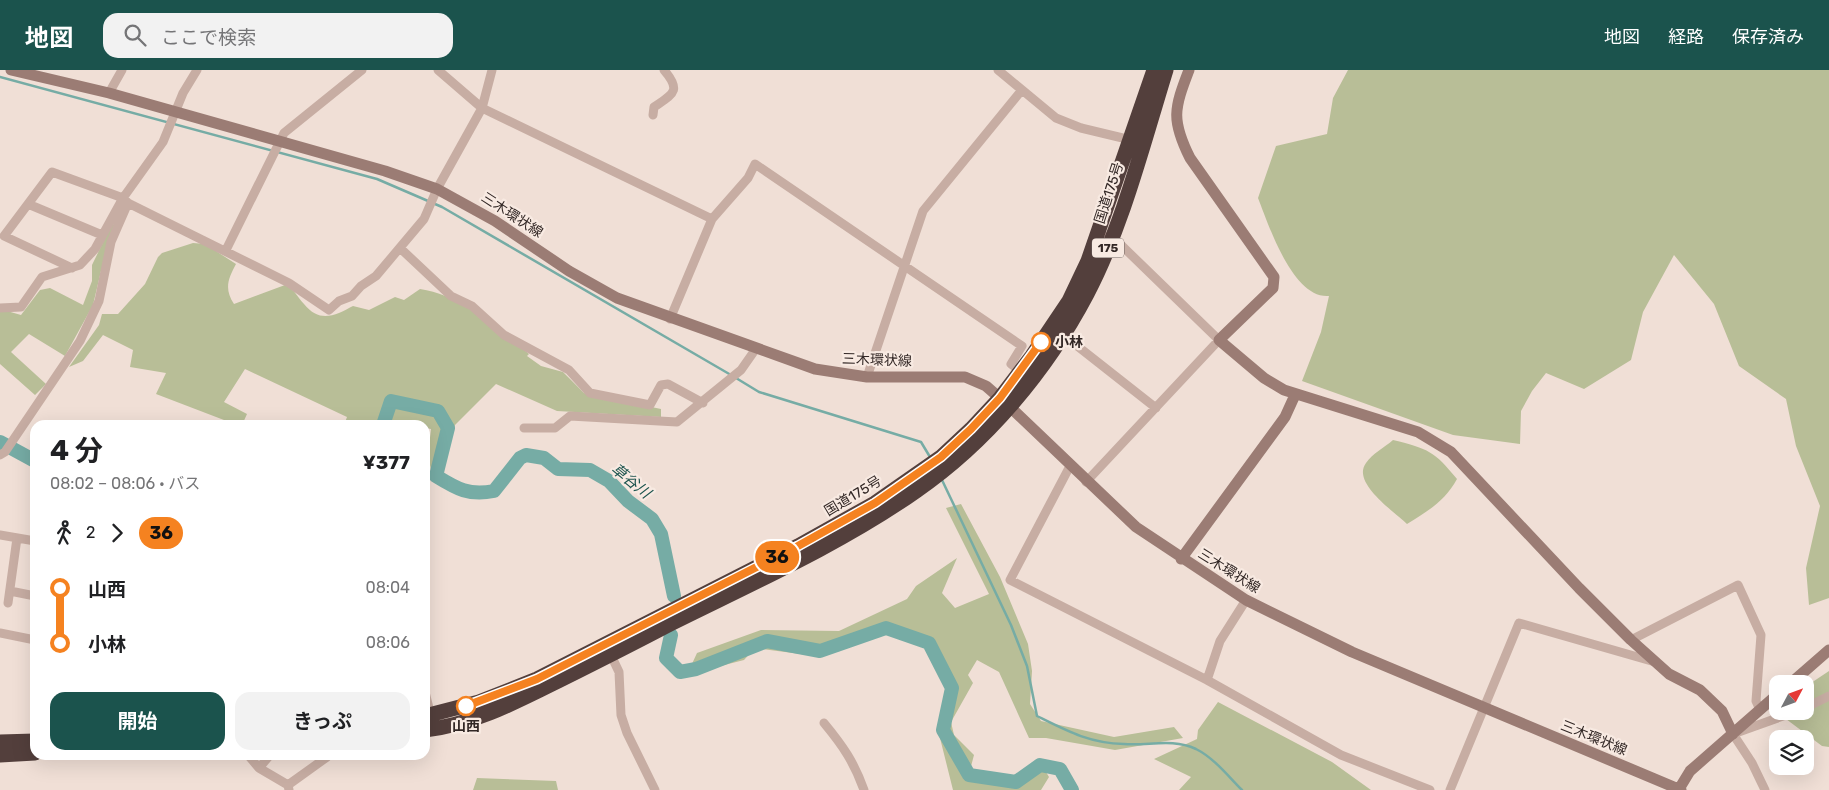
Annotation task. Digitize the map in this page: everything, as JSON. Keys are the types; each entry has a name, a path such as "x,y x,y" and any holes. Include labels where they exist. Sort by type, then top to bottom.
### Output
{"highway":[{"name":"国道175号","path":"430,729 459,724 513,704 608,649 875,503 941,457 971,429 1005,403 1062,334 1087,295 1131,140 1154,70"},
{"name":"国道175号","path":"1005,403 1020,371 1069,301 1088,262 1105,236 1166,70"},
{"name":"国道175号","path":"430,715 479,702 608,649"},
{"path":"0,742 30,741"},
{"path":"0,755 30,753"}],"main road":[{"name":"三木環状線","path":"11,70 110,92 385,171 437,189 496,221 569,271 618,298 670,319 815,370 868,377 965,377 986,386 1136,528 1246,600 1352,652 1680,790"},
{"path":"1189,70 1175,112 1182,143 1190,158 1274,277 1273,288 1219,340 1264,378 1295,395 1418,432 1435,440 1469,469 1579,588 1631,640 1669,674 1700,690 1722,712 1733,734"},
{"path":"1181,559 1285,417 1295,395"},
{"path":"1800,675 1829,650"},
{"path":"1680,790 1690,771 1769,702"}],"street":[{"path":"110,92 122,70"},
{"path":"0,308 21,307 42,276 80,265 95,249 102,235 163,142 175,112 197,70"},
{"path":"226,250 284,133 362,70"},
{"path":"438,70 482,108 712,219"},
{"path":"72,268 4,236 52,172 126,200 226,250 289,283 328,310 339,301 352,296 361,286 376,276 424,219 437,189 451,168 482,108 492,70"},
{"path":"653,115 654,107 672,96 675,88 674,81 664,70"},
{"path":"998,70 1021,91 1056,118 1081,128 1131,140"},
{"path":"868,377 923,210 1021,91"},
{"path":"670,319 712,219 748,178 755,164 1022,346 1010,364 1020,371"},
{"path":"3,453 80,341 99,301 111,242 126,200"},
{"path":"28,204 102,235"},
{"path":"1086,482 1219,340 1162,282 1120,244 1105,236"},
{"path":"400,248 451,296 472,306 504,335 569,370 590,393 650,405 661,386 668,384 703,403"},
{"path":"1062,334 1156,408"},
{"path":"524,428 555,428 570,416 677,422 703,403 741,370 755,350"},
{"path":"1070,466 1010,580 1207,680 1341,755 1430,790"},
{"path":"0,535 30,540"},
{"path":"8,603 17,538"},
{"path":"1631,640 1738,585 1761,635 1756,702 1760,710"},
{"path":"10,591 30,595"},
{"path":"1207,680 1220,641 1246,600"},
{"path":"1450,790 1482,708 1519,623 1655,662"},
{"path":"0,633 30,639"},
{"path":"608,649 619,672 621,715 655,790"},
{"path":"1814,704 1829,696"},
{"path":"1765,790 1752,763 1733,734 1772,720"},
{"path":"824,723 845,748 854,764 864,790"},
{"path":"252,760 259,768 288,788 323,760"},
{"path":"259,768 266,760"}],"green space":[{"path":"1348,70 1829,70 1829,598 1809,605 1806,568 1820,506 1796,446 1786,399 1739,366 1714,304 1674,255 1643,312 1631,360 1584,389 1546,373 1532,391 1521,411 1520,444 1453,435 1302,381 1321,332 1329,296 1316,294 1304,286 1294,274 1284,259 1258,198 1276,146 1327,134 1333,98"},
{"path":"112,224 116,225 101,271 93,305 65,356 29,334 11,352 46,384 35,395 0,364 0,309 21,315 40,290 50,288 83,305 92,281 92,265"},
{"path":"193,243 205,244 236,264 228,284 229,294 234,304 285,285 294,291 310,310 322,316 328,316 353,306 369,310 395,297 404,300 420,289 436,293 451,298 478,314 529,354 527,356 541,366 563,372 584,393 661,409 661,417 557,411 496,384 455,425 440,484 433,480 430,465 430,420 346,420 347,417 245,369 224,402 247,414 244,420 224,420 156,394 166,373 130,367 133,350 103,335 83,361 69,367 99,325 102,314 118,314 145,284 158,257 162,253"},
{"path":"1393,440 1430,452 1457,479 1447,493 1429,510 1407,524 1376,497 1364,479 1363,471 1366,463"},
{"path":"961,504 1000,577 1028,644 1032,671 1030,704 1041,721 1114,737 1174,727 1183,738 1115,750 1046,738 1029,738 999,672 977,660 968,675 973,683 951,722 954,735 974,755 969,774 1001,780 1010,786 1026,781 1040,772 1046,772 1049,777 1041,790 953,790 937,726 954,695 950,674 936,647 880,627 859,631 840,651 816,656 755,648 744,660 697,672 691,666 697,653 761,630 839,631 907,599 916,586 957,558 942,593 955,608 989,594 946,508"},
{"path":"1829,671 1829,747 1822,746 1814,740 1814,730 1801,730 1787,720 1814,720 1814,681"},
{"path":"1218,702 1332,762 1371,790 1179,790 1191,777 1154,759 1197,739 1198,730"},
{"path":"477,778 556,781 558,790 473,790"}],"waterway":[{"path":"0,77 377,179 442,207 731,375"},
{"path":"736,378 759,392 921,442 930,457"},
{"name":"草谷川","path":"385,420 391,401 438,411 448,428 436,476 450,485 470,492 494,491 520,458 526,455 544,458 558,469 590,470 609,481 628,501 652,519 661,534 674,596"},
{"name":"草谷川","path":"0,442 30,458"},
{"path":"942,480 1011,625 1027,666 1037,716 1089,739 1111,743 1169,743 1196,749 1209,757 1242,790"},
{"name":"草谷川","path":"671,635 666,658 680,672 696,669 767,641 820,651 886,628 929,643 952,688 943,730 969,775 1016,782 1040,765 1060,769 1072,790"}],"bus line":[{"name":"36","path":"466,706 537,679 798,546 875,503 941,457 971,429 1000,398 1041,342"}],"place":[{"name":"小林","path":"1041,342"},
{"name":"山西","path":"466,706"}]}
